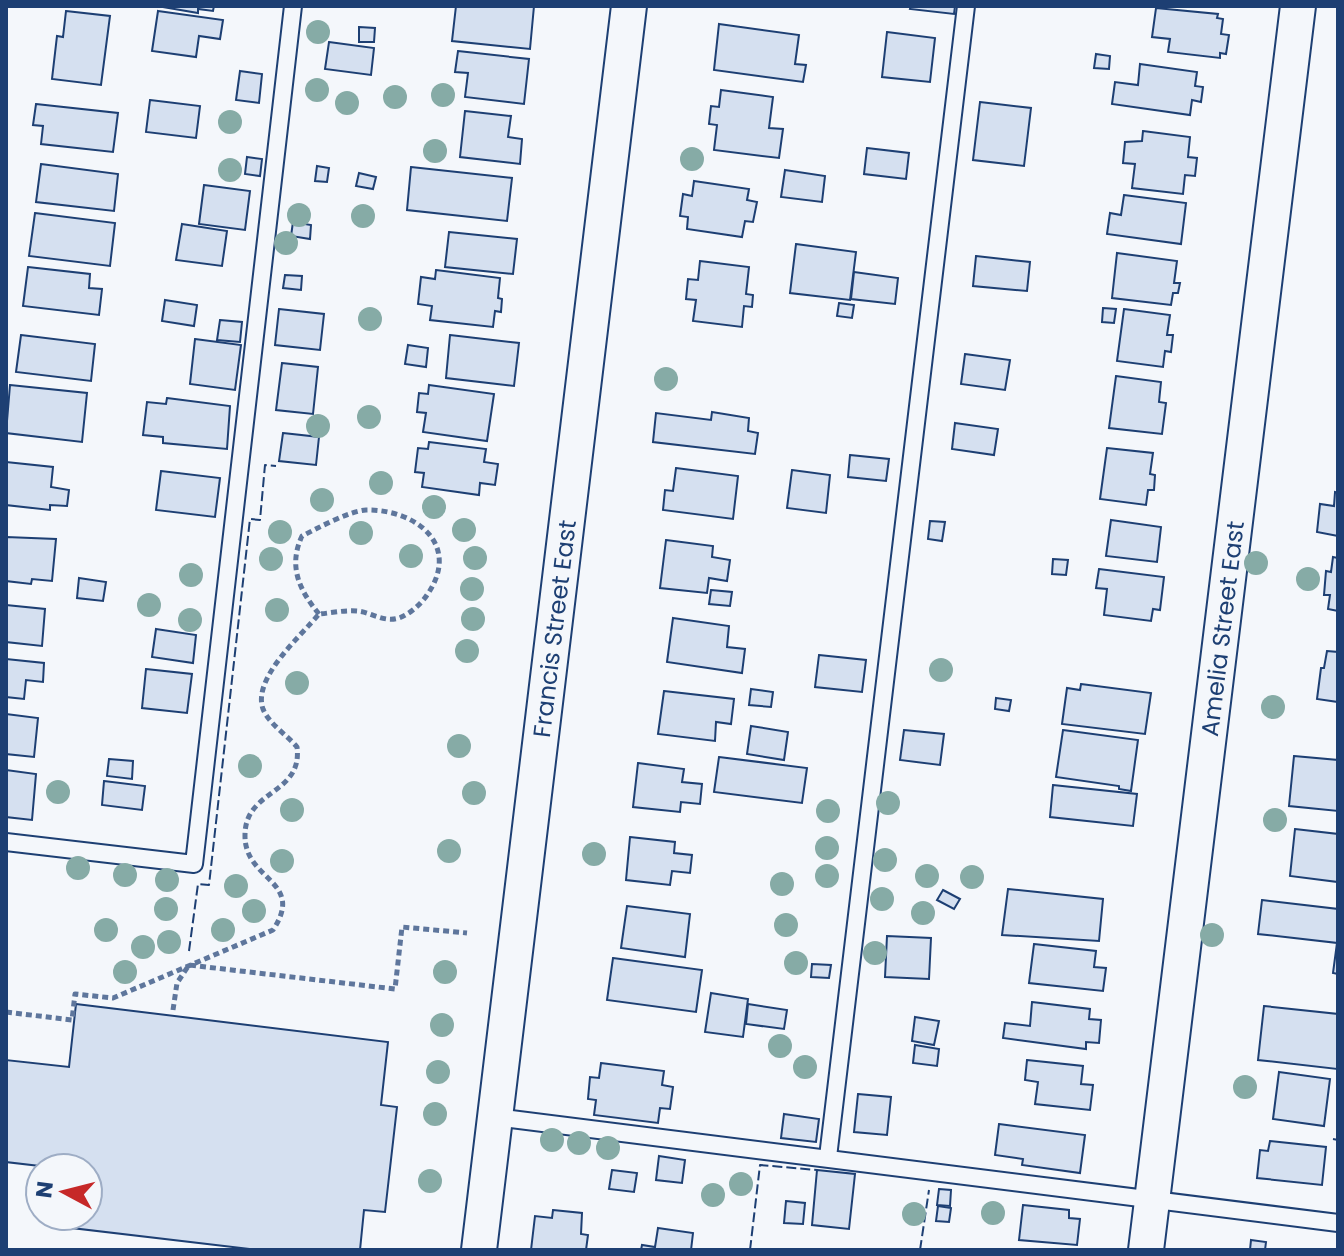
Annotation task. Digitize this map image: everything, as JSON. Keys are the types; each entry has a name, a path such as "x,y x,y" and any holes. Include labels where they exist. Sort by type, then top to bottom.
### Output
{"street":[{"name":"Francis Street East","path":"479,1250 629,6"},
{"name":"Amelia Street East","path":"1146,1250 1298,6"}],"lane":[{"path":"6,842 194,864 293,6"},
{"path":"828,1157 966,6"},
{"path":"495,1117 1338,1223"}],"path":[{"path":"364,510 415,520 431,535 440,556 437,580 425,599 411,611 399,618 386,620 357,611 319,614 296,579 295,558 302,536 364,510"},
{"path":"173,1010 177,983 189,965 395,989 402,927 467,933"}],"building":[{"path":"157,6 214,6 213,11 198,9 198,13"},
{"path":"456,6 534,6 530,49 452,41"},
{"path":"911,6 955,6 954,14 910,9"},
{"path":"1156,8 1218,14 1217,18 1223,19 1221,34 1229,35 1226,54 1220,53 1220,58 1168,52 1170,39 1152,37"},
{"path":"66,11 110,16 101,85 52,79 57,36 63,37"},
{"path":"158,11 223,20 220,39 199,36 196,57 152,51"},
{"path":"719,24 799,35 795,64 806,65 803,82 714,70"},
{"path":"359,27 375,28 374,42 359,42"},
{"path":"887,32 935,38 930,82 882,77"},
{"path":"329,42 374,48 371,75 325,69"},
{"path":"458,51 529,59 524,104 465,97 468,73 455,72"},
{"path":"1096,54 1110,56 1109,69 1094,68"},
{"path":"1140,64 1197,72 1195,86 1203,87 1201,102 1192,100 1190,115 1112,104 1115,82 1138,85"},
{"path":"240,71 262,74 259,103 236,100"},
{"path":"721,90 773,97 769,128 783,129 779,158 714,150 717,125 709,124 711,106 719,107"},
{"path":"150,100 200,106 196,138 146,132"},
{"path":"980,102 1031,108 1024,166 973,160"},
{"path":"36,104 118,113 113,152 41,144 43,126 33,125"},
{"path":"465,111 511,116 508,137 522,139 520,164 460,157"},
{"path":"1143,131 1190,137 1188,157 1197,158 1195,176 1185,175 1183,194 1132,188 1135,164 1123,163 1125,142 1142,141"},
{"path":"867,148 909,153 906,179 864,174"},
{"path":"247,157 262,159 260,176 245,174"},
{"path":"41,164 118,174 114,211 36,202"},
{"path":"317,166 329,168 327,182 315,181"},
{"path":"411,167 512,178 507,221 407,210"},
{"path":"785,170 825,176 822,202 781,197"},
{"path":"359,173 376,177 373,189 356,186"},
{"path":"694,181 749,189 747,200 757,202 753,222 745,221 742,237 687,229 688,217 680,216 683,194 692,196"},
{"path":"204,185 250,191 245,230 199,224"},
{"path":"1124,195 1186,203 1181,244 1107,234 1110,213 1121,215"},
{"path":"35,213 115,223 110,266 29,256"},
{"path":"293,222 311,225 310,239 291,236"},
{"path":"182,224 227,231 222,266 176,260"},
{"path":"449,232 517,239 513,274 445,267"},
{"path":"796,244 856,252 850,300 790,293"},
{"path":"1117,253 1177,261 1174,283 1180,283 1178,293 1173,293 1171,305 1112,298"},
{"path":"976,256 1030,262 1027,291 973,286"},
{"path":"700,261 749,267 746,294 753,295 752,307 744,306 742,327 693,321 696,300 686,299 688,279 698,280"},
{"path":"28,267 90,274 89,288 102,289 99,315 23,306"},
{"path":"436,270 500,278 498,298 502,299 501,312 495,311 493,327 430,320 432,306 418,304 421,277 435,279"},
{"path":"854,272 898,278 895,304 851,299"},
{"path":"285,275 302,276 301,290 283,288"},
{"path":"165,300 197,305 194,326 162,321"},
{"path":"839,303 854,305 852,318 837,316"},
{"path":"1103,308 1116,309 1114,323 1102,322"},
{"path":"279,309 324,314 320,350 275,345"},
{"path":"1124,309 1170,315 1167,335 1173,335 1171,352 1165,351 1163,367 1117,361"},
{"path":"220,320 242,322 240,342 217,340"},
{"path":"21,335 95,344 91,381 16,372"},
{"path":"450,335 519,343 514,386 446,378"},
{"path":"195,339 241,345 235,390 190,384"},
{"path":"408,345 428,348 426,367 405,364"},
{"path":"965,354 1010,360 1005,390 961,384"},
{"path":"282,363 318,367 313,414 276,410"},
{"path":"1116,376 1161,382 1159,402 1166,403 1162,434 1109,428"},
{"path":"10,385 87,393 82,442 6,433"},
{"path":"429,385 494,394 487,441 423,432 426,413 417,412 419,393 428,394"},
{"path":"167,398 230,406 227,449 163,443 163,437 143,435 147,402 166,404"},
{"path":"712,412 749,418 748,431 758,433 755,454 653,442 656,413 711,420"},
{"path":"955,423 998,429 994,455 952,449"},
{"path":"283,433 319,437 316,465 279,461"},
{"path":"429,442 486,449 484,462 498,464 495,485 480,483 479,495 422,487 424,473 415,472 418,448 428,449"},
{"path":"1107,448 1153,453 1150,474 1155,475 1154,490 1148,490 1146,505 1100,499"},
{"path":"850,455 889,459 886,481 848,477"},
{"path":"6,462 53,467 51,487 69,490 67,506 50,505 50,510 6,505"},
{"path":"676,468 738,476 733,519 663,510 665,490 673,491"},
{"path":"792,470 830,475 826,513 787,508"},
{"path":"161,471 220,478 215,517 156,510"},
{"path":"1335,492 1338,493 1338,536 1317,532 1320,504 1334,506"},
{"path":"1111,520 1161,527 1157,562 1106,556"},
{"path":"930,521 945,522 942,541 928,539"},
{"path":"6,537 56,539 52,581 32,579 31,584 6,581"},
{"path":"666,540 713,546 712,557 730,560 727,581 709,578 707,593 660,588"},
{"path":"1333,557 1338,558 1338,611 1328,609 1330,595 1324,595 1326,571 1331,572"},
{"path":"1053,559 1068,560 1066,575 1052,574"},
{"path":"1099,569 1164,577 1160,610 1153,609 1151,621 1104,615 1107,589 1096,588"},
{"path":"79,578 106,582 103,601 77,598"},
{"path":"711,590 732,592 730,606 709,604"},
{"path":"6,605 45,609 42,646 6,642"},
{"path":"673,618 729,626 727,647 745,649 742,673 667,662"},
{"path":"156,629 196,635 193,663 152,657"},
{"path":"1327,651 1338,652 1338,702 1317,699 1321,668 1324,668"},
{"path":"819,655 866,660 862,692 815,687"},
{"path":"6,659 44,663 43,682 26,680 24,699 6,697"},
{"path":"146,669 192,674 187,713 142,708"},
{"path":"1081,684 1151,693 1145,734 1062,724 1067,688 1080,690"},
{"path":"751,689 773,692 771,707 749,705"},
{"path":"664,691 734,699 731,724 716,722 715,741 658,734"},
{"path":"996,698 1011,700 1009,711 995,709"},
{"path":"6,714 38,718 34,757 6,754"},
{"path":"751,726 788,732 784,760 747,754"},
{"path":"904,730 944,734 940,765 900,760"},
{"path":"1063,730 1138,740 1131,791 1119,789 1119,786 1056,777"},
{"path":"1294,756 1338,760 1338,811 1289,806"},
{"path":"719,757 807,768 802,803 714,792"},
{"path":"109,759 133,761 132,779 107,776"},
{"path":"638,763 684,769 682,782 702,784 700,804 681,802 680,812 633,807"},
{"path":"6,770 36,774 32,820 6,817"},
{"path":"104,781 145,786 142,810 102,805"},
{"path":"1053,785 1137,794 1133,826 1050,817"},
{"path":"1295,829 1338,834 1338,882 1290,876"},
{"path":"630,837 675,842 674,853 692,855 690,873 672,871 670,885 626,880"},
{"path":"1008,889 1103,899 1099,941 1002,935"},
{"path":"943,890 960,899 954,909 937,900"},
{"path":"1262,900 1338,909 1338,974 1333,973 1337,943 1258,934"},
{"path":"627,906 690,914 685,957 621,948"},
{"path":"887,936 931,938 929,979 885,977"},
{"path":"1034,944 1096,951 1094,967 1106,968 1103,991 1029,983"},
{"path":"613,958 702,970 696,1012 607,1000"},
{"path":"812,964 831,965 829,978 811,977"},
{"path":"711,993 748,999 743,1037 705,1032"},
{"path":"1032,1002 1090,1009 1089,1019 1101,1020 1099,1043 1086,1042 1086,1049 1003,1038 1005,1023 1030,1026"},
{"path":"76,1004 388,1042 381,1105 397,1107 385,1212 364,1210 360,1250 259,1250 104,1232 104,1152 24,1152 24,1164 6,1162 6,1060 69,1067"},
{"path":"748,1004 787,1010 784,1029 746,1024"},
{"path":"1264,1006 1338,1014 1337,1069 1258,1060"},
{"path":"915,1017 939,1021 934,1045 912,1041"},
{"path":"915,1045 939,1049 937,1066 913,1063"},
{"path":"1027,1060 1083,1066 1081,1084 1093,1085 1090,1110 1035,1104 1038,1082 1025,1080"},
{"path":"601,1063 664,1071 662,1085 673,1087 670,1109 660,1108 658,1123 594,1115 596,1100 588,1099 590,1077 599,1078"},
{"path":"1279,1072 1330,1079 1324,1126 1273,1119"},
{"path":"858,1094 891,1097 887,1135 854,1132"},
{"path":"784,1114 819,1119 816,1142 781,1138"},
{"path":"999,1124 1085,1135 1080,1173 1022,1165 1023,1159 995,1155"},
{"path":"1270,1141 1326,1147 1322,1185 1257,1178 1260,1150 1268,1151"},
{"path":"659,1156 685,1160 682,1183 656,1180"},
{"path":"612,1170 637,1173 634,1192 609,1189"},
{"path":"817,1170 855,1174 849,1229 812,1225"},
{"path":"939,1189 951,1190 950,1206 937,1205"},
{"path":"786,1201 805,1203 803,1224 784,1223"},
{"path":"1023,1205 1069,1210 1069,1218 1080,1219 1077,1245 1019,1240"},
{"path":"938,1206 951,1208 949,1222 936,1221"},
{"path":"553,1210 582,1213 581,1234 588,1235 586,1250 531,1250 535,1216 552,1218"},
{"path":"658,1228 693,1233 691,1250 641,1250 642,1245 655,1247"},
{"path":"1251,1240 1266,1242 1265,1250 1250,1250"}],"fence":[{"path":"189,951 198,884 209,885 250,519 260,520 265,465 276,466"},
{"path":"1333,1139 1338,1140"},
{"path":"750,1250 760,1165 817,1170"},
{"path":"920,1250 929,1190"}]}
